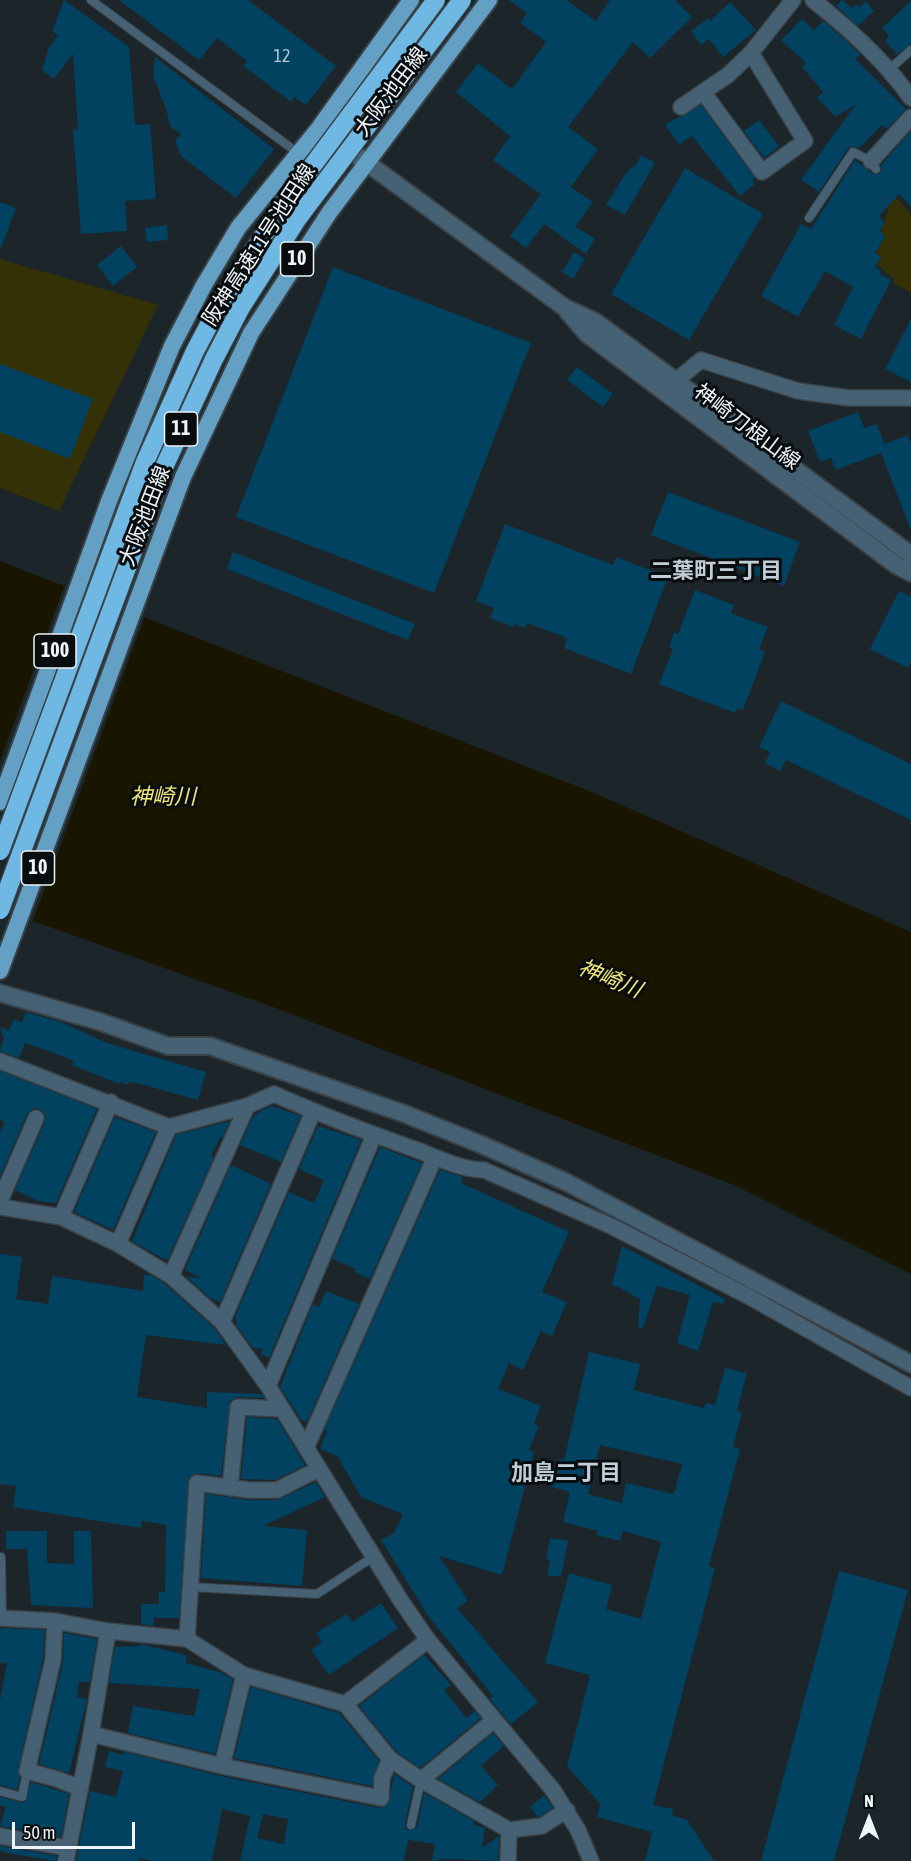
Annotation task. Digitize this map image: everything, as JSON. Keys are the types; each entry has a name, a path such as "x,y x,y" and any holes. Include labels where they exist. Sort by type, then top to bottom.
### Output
{"highway":[{"name":"阪神高速11号池田線","path":"0,851 141,472 195,351 221,302 281,207 436,0"},
{"name":"阪神高速11号池田線","path":"0,910 165,465 214,359 240,309 298,218 462,0"}],"main road":[{"name":"大阪池田線","path":"0,802 109,501 172,346 204,285 238,228 319,128 411,0"},
{"name":"大阪池田線","path":"0,971 183,477 251,333 296,261 489,0"}],"street":[{"path":"681,107 728,75 751,53 793,0"},
{"path":"813,0 863,40 890,69 911,98"},
{"path":"703,92 762,172 804,141 751,53"},
{"path":"873,165 911,117"},
{"name":"神崎刀根山線","path":"319,128 564,307 596,322 669,387 896,566 911,573"},
{"path":"669,387 701,360 798,391 849,398 911,398"},
{"name":"神崎刀根山線","path":"669,387 911,555"},
{"path":"1,996 101,1022 168,1046 210,1046 405,1114 480,1144 566,1182 911,1364"},
{"path":"0,1061 111,1102 169,1127 247,1106 274,1094 313,1112 374,1135 473,1170 484,1170 611,1226 748,1296 911,1388"},
{"path":"61,1217 111,1102"},
{"path":"171,1276 247,1106"},
{"path":"222,1322 313,1112"},
{"path":"0,1202 36,1118"},
{"path":"118,1244 169,1127"},
{"path":"268,1386 374,1135"},
{"path":"306,1448 435,1156"},
{"path":"0,1207 61,1217 118,1244 171,1276 222,1322 268,1386 373,1557 428,1640 567,1810 591,1861"},
{"path":"230,1488 238,1407 281,1409"},
{"path":"187,1639 197,1483 230,1488 278,1490 319,1469"},
{"path":"1,1618 55,1621 108,1631 187,1639 244,1675 345,1704 390,1758 421,1780 509,1830 542,1826 567,1810"},
{"path":"55,1621 53,1660 27,1771 80,1788"},
{"path":"0,1836 67,1854 92,1734 108,1631"},
{"path":"345,1704 428,1640"},
{"path":"222,1766 244,1675"},
{"path":"421,1780 494,1720"},
{"path":"92,1734 222,1766 381,1798 382,1778 390,1758"},
{"path":"508,1861 509,1830"}],"lane":[{"path":"91,0 298,153"},
{"path":"890,69 911,50"},
{"path":"809,218 853,152 873,165"},
{"path":"1,1557 1,1618"},
{"path":"191,1587 316,1594 373,1557"},
{"path":"0,1791 22,1797 27,1771"},
{"path":"411,1825 421,1780"}],"shaded area":[{"path":"895,196 911,215 911,292 893,283 894,279 877,265 882,256 876,253 885,237 881,230 888,211 883,200"},
{"path":"0,259 158,305 59,511 0,488"}],"water":[{"name":"神崎川","path":"0,561 594,793 911,932 911,1274 734,1185 273,1007 0,909"}],"pier":[{"path":"65,584 145,616 32,923 0,912 0,761"}],"building":[{"path":"64,0 129,47 135,125 150,124 156,199 125,201 127,231 81,234 73,130 78,129 73,54 54,79 42,70 48,50 58,35 52,31"},
{"path":"119,0 248,0 336,66 306,105 294,97 291,102 243,66 247,61 217,38 199,60"},
{"path":"509,0 566,0 596,21 610,0 675,0 692,17 650,58 633,42 568,127 598,149 571,187 593,202 575,227 595,238 586,254 544,224 526,248 510,236 541,194 493,160 510,136 456,92 478,63 512,89 546,42 520,23 527,13"},
{"path":"842,0 852,8 857,4 859,7 866,1 874,11 858,26 836,6"},
{"path":"911,1 911,44 897,54 885,41 889,36 882,28"},
{"path":"730,2 756,30 723,57 709,39 701,45 691,31 708,18 710,21"},
{"path":"802,19 814,30 823,21 834,30 860,54 855,59 906,109 887,129 882,125 859,148 853,146 848,148 819,192 801,180 856,104 836,117 817,98 823,92 802,67 806,63 781,40"},
{"path":"155,57 274,149 236,198 181,156 175,141 181,134 170,126 166,108 153,76"},
{"path":"701,105 755,178 752,180 755,184 740,196 692,136 679,145 665,125"},
{"path":"759,120 779,146 764,158 744,131"},
{"path":"911,131 911,206 899,194 879,216 885,223 880,230 885,237 875,253 881,256 875,268 881,271 879,274 891,280 861,339 834,325 853,287 825,271 798,317 761,296 801,224 811,229 855,160 873,174 879,174 882,169 881,165"},
{"path":"641,155 655,163 625,215 606,205 624,176 632,166 634,168"},
{"path":"685,168 763,214 689,340 611,294"},
{"path":"0,202 16,208 1,248 0,247"},
{"path":"167,225 168,240 147,242 145,228"},
{"path":"121,246 137,267 113,286 97,265"},
{"path":"574,252 585,259 573,279 562,272"},
{"path":"333,267 531,343 434,593 236,517"},
{"path":"911,319 911,382 885,369"},
{"path":"0,364 93,399 70,459 0,432"},
{"path":"577,367 613,394 603,407 567,380"},
{"path":"858,412 864,428 877,424 884,444 908,435 911,444 911,530 881,453 836,470 831,458 820,462 808,431"},
{"path":"668,492 800,542 784,586 651,535"},
{"path":"505,524 613,565 616,557 668,577 631,674 564,648 567,638 527,623 525,628 514,624 513,627 490,618 494,608 476,601"},
{"path":"233,552 415,624 408,640 227,569"},
{"path":"695,590 734,605 731,613 768,627 759,649 765,652 743,710 737,708 735,713 659,684 673,649 669,647 674,632 678,634"},
{"path":"899,591 911,597 911,661 908,668 870,649"},
{"path":"781,701 911,764 911,820 786,760 780,771 765,763 770,752 759,747"},
{"path":"26,1012 61,1022 107,1043 206,1072 198,1100 137,1083 129,1082 128,1085 120,1082 119,1084 72,1065 74,1061 25,1043 19,1058 0,1051 4,1038 0,1027 9,1031 14,1019 22,1023"},
{"path":"0,1071 97,1109 56,1203 38,1201 15,1190 45,1122 46,1116 40,1109 34,1108 27,1114 0,1176 0,1132 5,1122 0,1120"},
{"path":"271,1106 301,1116 281,1162 240,1145 252,1119 259,1112"},
{"path":"115,1117 156,1132 113,1230 74,1212"},
{"path":"230,1121 211,1156 214,1157 167,1261 132,1241 176,1135"},
{"path":"318,1126 361,1140 269,1358 261,1354 263,1349 253,1348 237,1326 235,1317 289,1192 314,1203 324,1180 299,1169"},
{"path":"380,1147 422,1163 370,1279 354,1272 356,1269 332,1259"},
{"path":"231,1165 271,1184 220,1302 210,1298 187,1277 201,1278 185,1270"},
{"path":"440,1170 463,1177 461,1183 569,1232 542,1292 567,1302 552,1336 541,1331 523,1370 509,1363 498,1389 541,1406 534,1424 539,1426 529,1450 534,1452 502,1575 439,1556 468,1601 457,1608 538,1702 511,1724 490,1699 493,1696 429,1617 381,1540 394,1533 403,1514 361,1497 337,1456 320,1449 327,1431 324,1430"},
{"path":"622,1246 725,1299 723,1304 713,1302 698,1351 677,1343 690,1295 657,1286 643,1328 638,1327 640,1299 612,1284"},
{"path":"0,1254 22,1257 16,1299 48,1304 52,1276 143,1291 144,1275 151,1275 165,1284 215,1329 226,1345 146,1335 137,1397 207,1408 207,1392 262,1394 264,1398 238,1397 230,1401 221,1476 198,1473 189,1478 179,1618 154,1618 153,1626 141,1624 141,1604 159,1604 159,1592 165,1592 166,1525 142,1521 141,1528 13,1507 16,1486 0,1484"},
{"path":"326,1291 359,1304 307,1422 301,1420 280,1387 313,1304 319,1307"},
{"path":"589,1352 640,1364 634,1390 704,1408 706,1403 715,1405 725,1368 747,1373 737,1411 742,1412 733,1447 740,1449 709,1566 715,1568 653,1805 673,1809 672,1815 687,1820 714,1861 645,1861 652,1832 597,1817 600,1804 567,1766 590,1675 545,1663 569,1573 612,1585 606,1609 641,1619 661,1542 623,1531 620,1541 597,1535 598,1531 563,1522 570,1492 552,1487 559,1459 564,1460","holes":["600,1445 682,1464 674,1494 626,1483 622,1503 588,1494"]},
{"path":"247,1417 277,1419 305,1465 275,1480 241,1479"},
{"path":"316,1482 325,1497 263,1526 307,1530 302,1586 201,1578 206,1494 248,1500 277,1500"},
{"path":"6,1531 47,1531 47,1563 74,1564 74,1531 91,1531 93,1608 31,1605 27,1549 6,1549"},
{"path":"550,1538 568,1541 561,1577 547,1575 550,1560 546,1559"},
{"path":"839,1571 908,1590 834,1861 761,1861"},
{"path":"381,1603 398,1628 329,1675 311,1650 322,1642 316,1633 347,1614 352,1622"},
{"path":"0,1628 45,1630 43,1659 18,1769 20,1777 17,1790 0,1785 0,1701 7,1663 0,1663"},
{"path":"64,1633 97,1639 90,1682 79,1682 77,1697 87,1699 69,1773 39,1764 63,1662"},
{"path":"140,1644 186,1655 186,1663 222,1673 233,1679 215,1754 128,1733 133,1706 194,1716 200,1689 109,1683 115,1647 140,1646"},
{"path":"424,1655 451,1685 444,1690 466,1718 475,1711 481,1718 420,1768 397,1752 359,1706"},
{"path":"251,1687 339,1713 379,1761 372,1786 234,1758"},
{"path":"493,1733 504,1746 481,1766 498,1785 480,1802 438,1779"},
{"path":"109,1751 123,1755 125,1752 220,1776 379,1808 389,1803 394,1774 413,1787 405,1824 407,1830 417,1827 424,1793 474,1821 474,1825 485,1828 482,1848 499,1836 498,1861 446,1859 432,1861 435,1844 408,1840 404,1861 240,1861 250,1816 222,1809 212,1861 152,1861 140,1858 139,1861 76,1861 90,1791 116,1797 123,1771 105,1767","holes":["263,1814 288,1819 284,1844 257,1838"]},
{"path":"31,1782 69,1794 61,1837 0,1826 6,1807 0,1805 0,1797 24,1803"},
{"path":"544,1795 553,1808 538,1817 530,1807"},
{"path":"0,1846 57,1856 56,1861 7,1853 0,1850"}],"district":[{"name":"二葉町三丁目","path":"716,571"},
{"name":"加島二丁目","path":"566,1473"}]}
